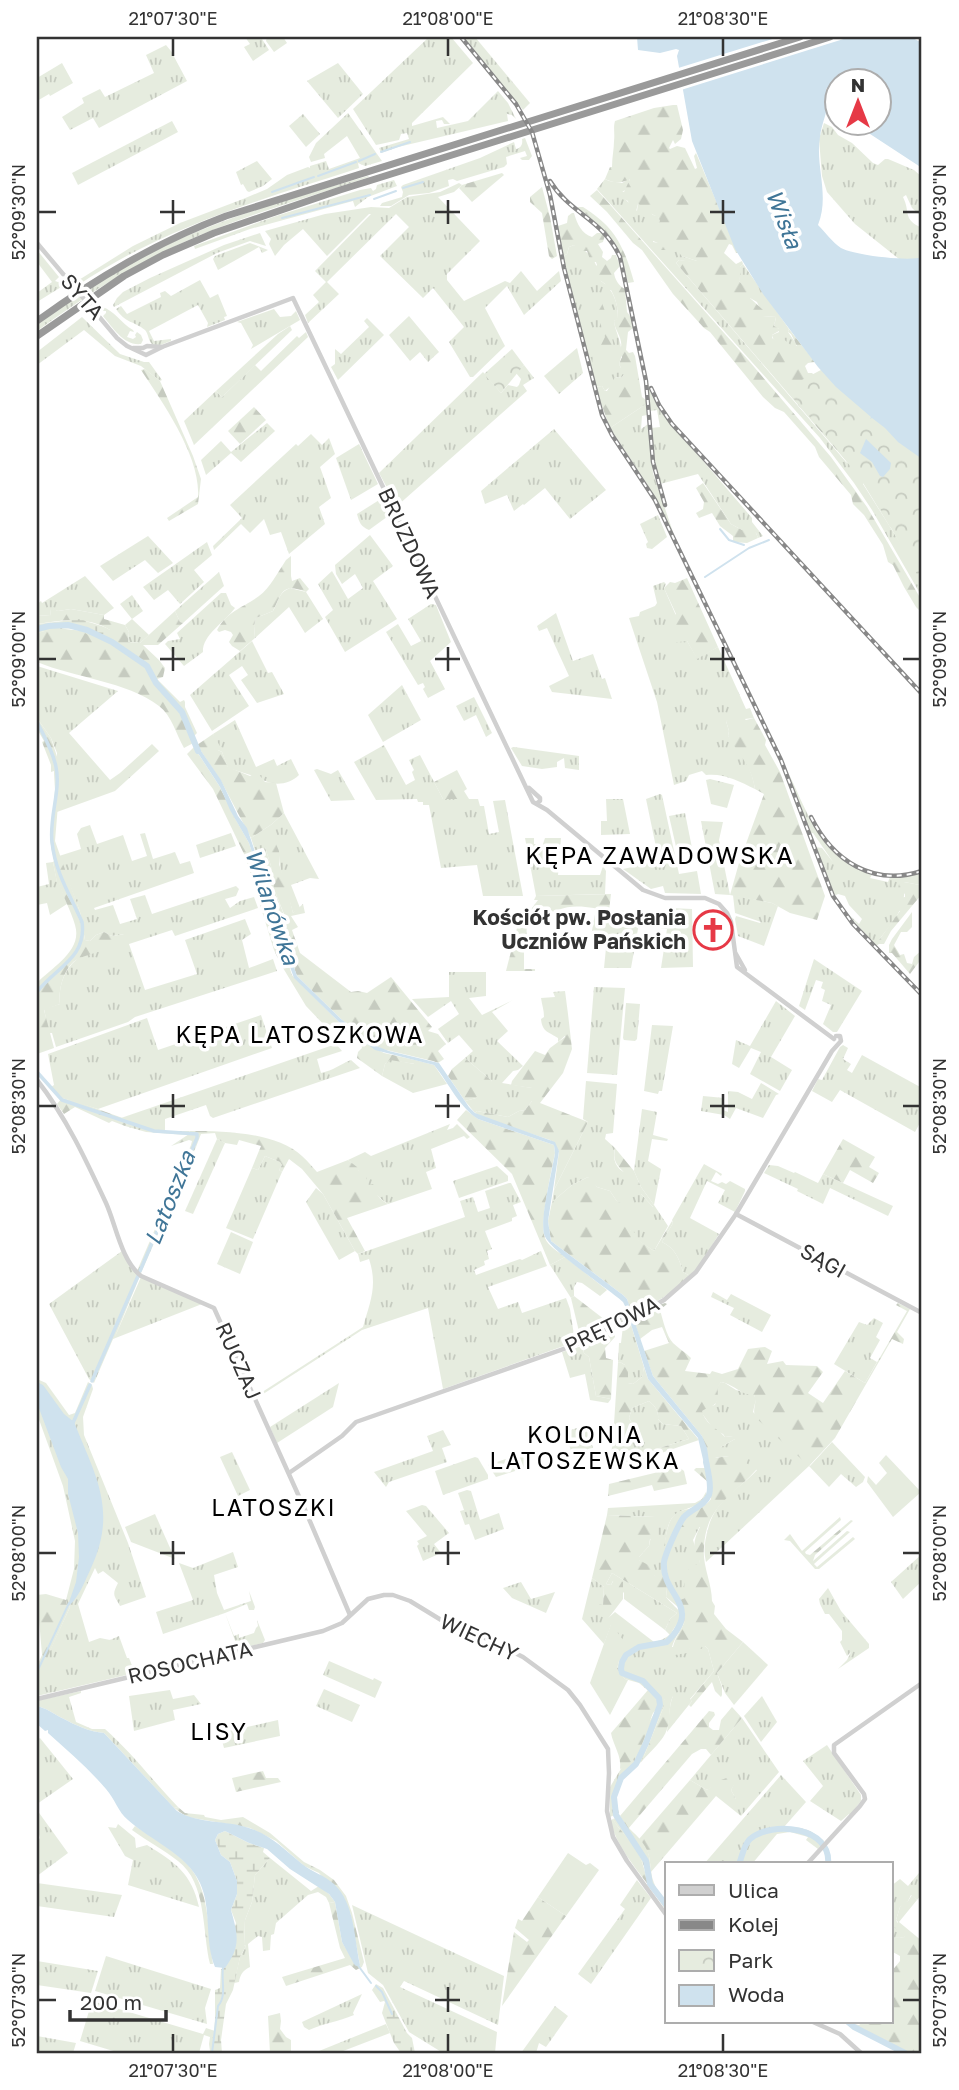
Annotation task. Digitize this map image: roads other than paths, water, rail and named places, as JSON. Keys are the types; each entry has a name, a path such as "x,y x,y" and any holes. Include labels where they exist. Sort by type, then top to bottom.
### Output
{"highway":[{"path":"37,321 106,274 182,234 244,210 800,37"},
{"path":"37,336 124,275 163,255 236,225 830,37"}],"street":[{"name":"SYTA","path":"37,243 117,338 148,355 151,350 293,298"},
{"name":"BRUZDOWA","path":"293,298 480,691 536,799 643,890 665,898 705,898 717,903 730,919 740,966 836,1040"},
{"name":"PRĘTOWA","path":"289,1473 342,1436 356,1422 589,1340 626,1314 650,1308 664,1300 696,1272 736,1214 836,1040"},
{"name":"RUCZAJ","path":"37,1080 66,1123 108,1207 134,1269 141,1276 214,1308 350,1615"},
{"name":"SĄGI","path":"736,1214 922,1313"},
{"name":"WIECHY","path":"342,1623 360,1604 374,1597 393,1595 410,1601 437,1619 523,1657 575,1696 608,1749 606,1805 610,1829 627,1861 665,1913"},
{"name":"ROSOCHATA","path":"37,1699 323,1631 342,1623"},
{"path":"809,1862 864,1799 864,1794 834,1753 834,1745 922,1683"},
{"path":"818,2024 840,2034 861,2053"}],"water":[{"name":"Wisła","path":"637,37 911,37 922,43 922,168 873,136 892,136 892,66 822,66 819,159 823,203 818,225 847,251 894,258 922,257 922,459 870,419 871,417 836,387 763,294 735,249 692,141 677,56 679,50 660,53 638,50"},
{"path":"866,439 891,463 890,469 883,477 872,462 860,453"},
{"path":"197,745 221,780 238,816 247,828 297,976 341,1019 376,1046 439,1063 475,1113 555,1142 559,1151 548,1221 551,1241 623,1295 631,1311 628,1312 623,1302 556,1249 544,1234 554,1145 478,1119 459,1101 434,1065 375,1050 340,1023 294,978 249,843 220,787 194,747"},
{"path":"632,1314 653,1376 702,1436 710,1468 705,1468 698,1438 648,1379 628,1315"},
{"path":"37,1382 43,1385 64,1414 74,1422 96,1476 103,1510 99,1547 82,1588 70,1605 79,1557 78,1533 68,1494 68,1479 37,1403"},
{"path":"37,1706 83,1728 104,1733 177,1811 194,1818 257,1831 334,1884 350,1911 360,1965 354,1964 342,1942 335,1902 329,1894 290,1869 267,1849 225,1831 218,1834 215,1840 221,1855 230,1862 237,1881 237,1894 231,1910 237,1940 234,1953 225,1968 215,1967 204,1893 194,1873 177,1855 125,1817 99,1782 48,1733 48,1730 45,1731 37,1724"}],"waterway":[{"path":"381,152 410,142"},
{"path":"359,161 375,154"},
{"path":"318,176 356,162"},
{"path":"272,192 314,177"},
{"path":"403,188 423,182"},
{"path":"374,199 396,191"},
{"path":"282,218 370,195"},
{"path":"720,529 729,540 744,545"},
{"path":"705,577 749,548 769,540"},
{"name":"Wilanówka","path":"37,629 68,625 87,630 112,642 147,666 156,683 182,712 198,751"},
{"name":"Latoszka","path":"37,722 51,749 56,767 57,785 52,823 56,863 82,922 80,945 75,953 37,992"},
{"name":"Latoszka","path":"37,1072 62,1100 154,1131 197,1134 140,1271"},
{"name":"Latoszka","path":"92,1381 138,1276"},
{"name":"Latoszka","path":"72,1425 90,1385"},
{"name":"Wilanówka","path":"665,1903 650,1884 646,1861 616,1815 614,1797 621,1778 636,1764 646,1743 660,1705 659,1698 643,1681 622,1673 621,1669 626,1655 639,1647 667,1642 682,1619 682,1609 668,1584 664,1562 682,1520 705,1502 709,1495 706,1462"},
{"path":"37,1672 69,1603"},
{"name":"Wilanówka","path":"740,1862 750,1839 760,1833 785,1829 799,1830 821,1842 827,1852 828,1862"},
{"path":"357,1964 371,1983"},
{"path":"212,2053 218,2006 223,1993 223,1967"},
{"path":"376,1986 382,1992 392,2014"},
{"name":"Wilanówka","path":"850,2024 905,2053"}],"railway":[{"path":"461,37 516,104 532,132 550,195 564,268 602,415 655,500 781,760 833,896 853,924 922,995"},
{"path":"550,181 567,201 605,234 620,257 646,381 653,462 665,505"},
{"path":"651,388 672,424 922,694"},
{"path":"811,817 831,846 856,866 887,876 922,871"}],"place":[{"name":"Kościół pw. Posłania Uczniów Pańskich","path":"713,930"}],"district":[{"name":"KĘPA ZAWADOWSKA","path":"660,856"},
{"name":"KĘPA LATOSZKOWA","path":"300,1035"},
{"name":"KOLONIA LATOSZEWSKA","path":"585,1448"},
{"name":"LATOSZKI","path":"274,1508"},
{"name":"LISY","path":"219,1732"}]}
